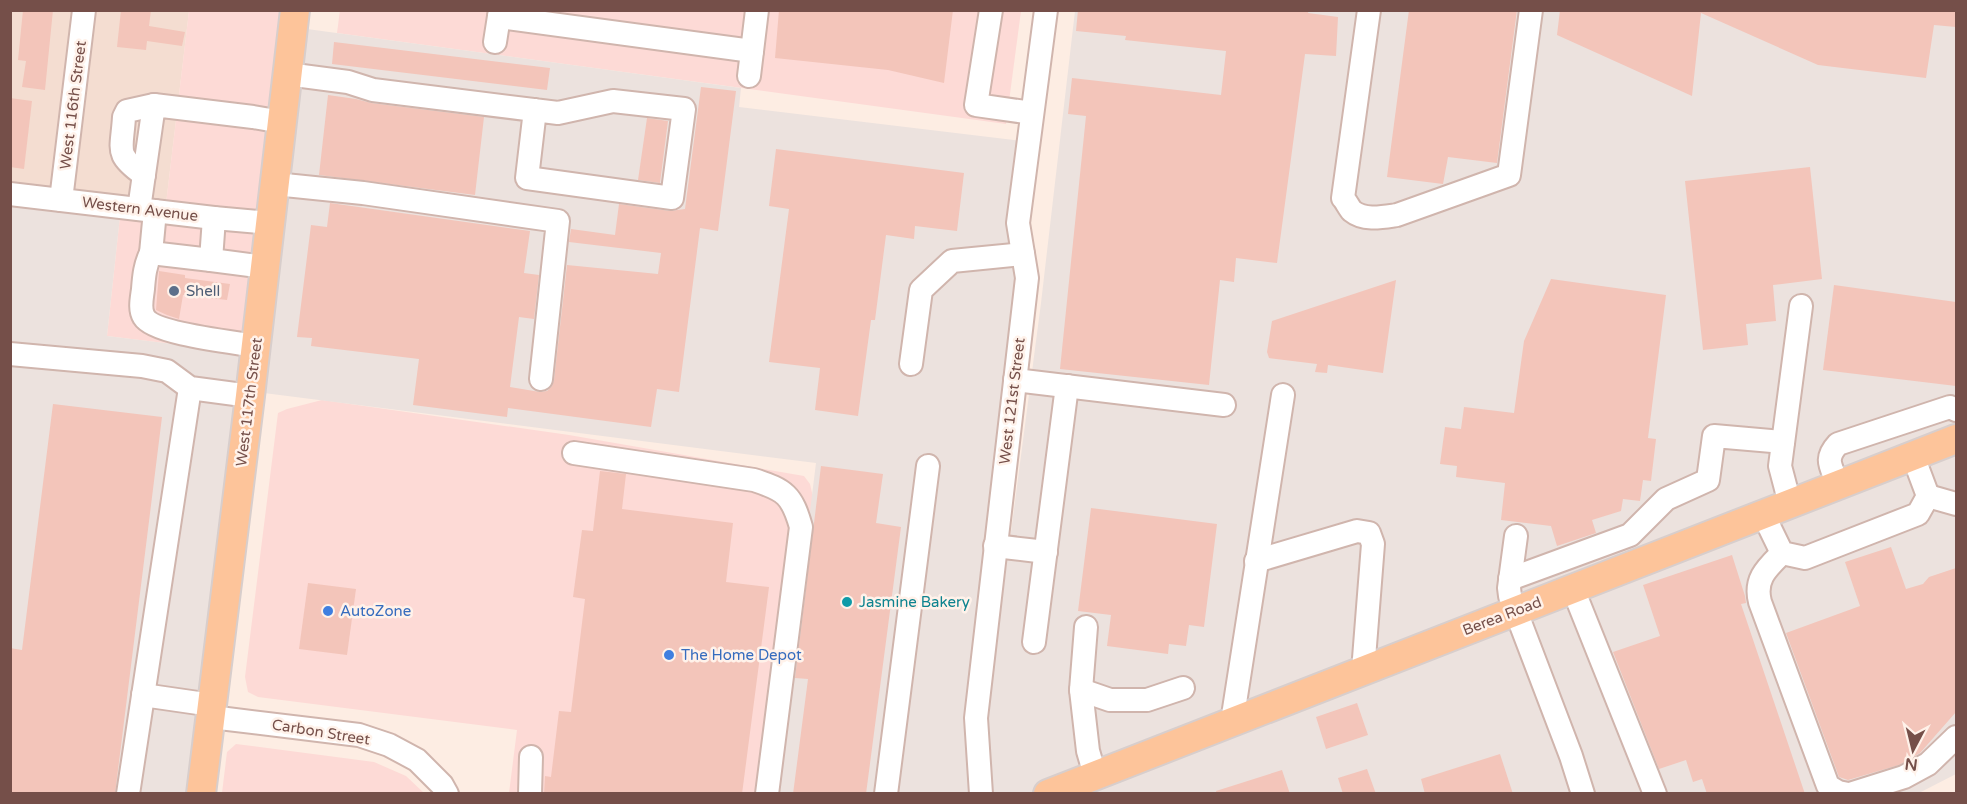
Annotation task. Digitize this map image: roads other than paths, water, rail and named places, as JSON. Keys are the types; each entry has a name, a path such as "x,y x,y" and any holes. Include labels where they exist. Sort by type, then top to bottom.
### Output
{"main road":[{"name":"West 117th Street","path":"201,794 295,10"},
{"name":"Berea Road","path":"1048,794 1956,439"}],"street":[{"name":"West 116th Street","path":"62,200 84,10"},
{"path":"749,76 757,10"},
{"path":"991,10 976,105 1032,114"},
{"name":"West 121st Street","path":"981,794 976,717 1027,278 1018,223 1046,10"},
{"path":"1369,10 1343,198 1352,211 1364,216 1380,218 1397,215 1509,175 1531,10"},
{"path":"495,42 499,14 752,51"},
{"path":"287,74 348,82 374,90 535,110 558,113 613,101 684,109 672,198 527,178 535,110"},
{"path":"256,346 167,331 152,326 144,317 141,308 146,264 151,253 144,174 154,105 282,122"},
{"path":"275,184 558,221 541,379"},
{"name":"Western Avenue","path":"10,194 270,223"},
{"path":"211,260 214,218"},
{"path":"151,253 265,267"},
{"path":"911,364 921,290 952,261 1023,254"},
{"path":"1790,504 1780,466 1801,306"},
{"path":"10,354 142,366 167,371 190,388 250,396"},
{"path":"1015,380 1224,405"},
{"path":"1034,642 1067,386"},
{"path":"128,794 190,388"},
{"path":"1232,722 1283,394"},
{"path":"1838,485 1829,461 1830,453 1838,444 1950,407 1956,410"},
{"path":"1510,579 1630,535 1666,499 1708,480 1714,436 1783,442"},
{"path":"574,453 754,480 778,488 796,510 801,527 766,794"},
{"path":"1782,553 1805,558 1918,514 1928,496 1913,456"},
{"path":"886,794 928,466"},
{"path":"1928,496 1956,504"},
{"path":"1763,514 1782,553"},
{"path":"1256,561 1357,531 1369,533 1373,544 1363,671"},
{"path":"1516,536 1510,596 1571,756 1583,794"},
{"path":"995,546 1046,552"},
{"path":"1782,553 1764,571 1757,590 1828,786 1838,792 1849,794 1904,777 1928,764 1956,737"},
{"path":"1573,589 1655,794"},
{"path":"1086,627 1081,690 1088,751 1095,775"},
{"path":"1081,690 1110,700 1147,700 1183,688"},
{"name":"Carbon Street","path":"143,695 212,711 359,735 389,745 417,760 442,785 447,794"},
{"path":"530,794 531,757"}],"place":[{"name":"Shell","path":"174,291"},
{"name":"Jasmine Bakery","path":"847,602"},
{"name":"AutoZone","path":"328,611"},
{"name":"The Home Depot","path":"669,655"}]}
